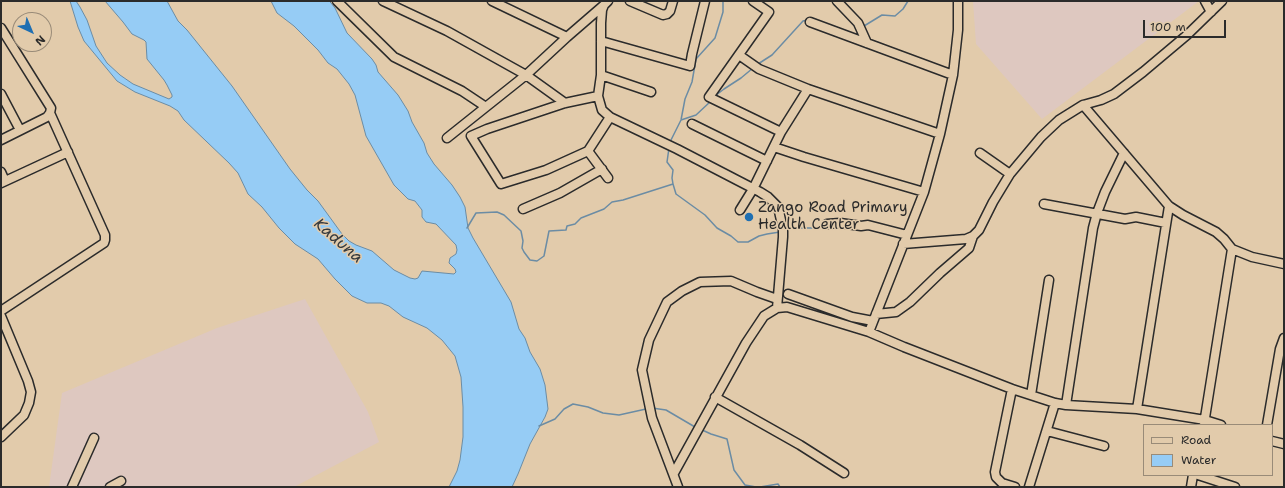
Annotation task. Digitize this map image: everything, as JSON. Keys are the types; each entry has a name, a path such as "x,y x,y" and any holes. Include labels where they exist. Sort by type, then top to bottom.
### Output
{"street":[{"path":"337,1 394,57 462,91 486,108"},
{"path":"383,1 447,31 526,75 565,103"},
{"path":"492,1 567,37"},
{"path":"630,1 663,15 670,11 673,1"},
{"path":"601,41 690,66 705,1"},
{"path":"753,1 769,12 710,97 781,132"},
{"path":"837,1 858,23 867,43"},
{"path":"869,332 924,192 940,134 953,75 958,30 958,1"},
{"path":"1205,1 1211,12"},
{"path":"788,294 852,317 875,317 896,312 910,302 969,248 974,236 979,230 993,202 1010,174 1041,137 1059,120 1083,105 1101,100 1114,94 1187,35 1222,1"},
{"path":"447,138 526,75 606,3"},
{"path":"606,3 601,22 601,75 598,96 602,110 610,117 768,197 778,207 783,228 783,237 777,308"},
{"path":"810,22 953,75"},
{"path":"1,28 51,108 50,112 105,235 104,243 1,311"},
{"path":"738,55 759,69 808,89 940,134"},
{"path":"601,75 651,92"},
{"path":"740,210 753,189 781,132 808,89"},
{"path":"1,94 20,130"},
{"path":"598,96 565,103 487,129 471,136 501,184 546,170 588,151 610,117"},
{"path":"1083,105 1169,206 1187,218 1216,232 1232,249 1252,257 1284,264"},
{"path":"1,140 47,116 50,112"},
{"path":"692,124 767,161"},
{"path":"774,147 924,192"},
{"path":"588,151 608,178"},
{"path":"1,172 3,182 68,152"},
{"path":"980,153 1010,174"},
{"path":"1066,405 1093,228 1105,192 1124,153"},
{"path":"523,209 560,193 602,169"},
{"path":"1044,204 1125,219 1136,217 1166,223"},
{"path":"1137,409 1169,206"},
{"path":"827,224 840,223 861,226 868,225 907,235"},
{"path":"904,244 974,236"},
{"path":"1204,422 1232,249"},
{"path":"1031,395 1049,280"},
{"path":"678,487 674,473 661,446 652,418 642,370 648,340 667,302 682,291 700,282 731,281 757,292 777,298"},
{"path":"674,473 746,343 764,316 777,308 787,307 869,332 1012,389 1055,403 1137,409 1216,424"},
{"path":"1,316 31,392 29,403 24,415 1,437"},
{"path":"1267,424 1280,349 1284,338"},
{"path":"1012,389 995,472 996,477 1002,483 1015,487"},
{"path":"716,397 800,445 844,473"},
{"path":"1029,487 1055,403"},
{"path":"1046,431 1104,446"},
{"path":"72,487 94,438"},
{"path":"1273,441 1284,444"},
{"path":"1191,487 1194,476"},
{"path":"1201,476 1235,487"},
{"path":"110,487 121,481"}],"shaded area":[{"path":"973,1 1199,1 1042,119 976,44"},
{"path":"305,299 368,412 379,442 294,487 49,487 62,393 217,328"}],"water":[{"name":"Kaduna","path":"70,1 76,1 80,7 87,20 96,46 107,63 133,84 169,99 172,95 167,85 147,59 146,42 132,34 105,1 167,1 178,21 232,86 290,169 318,201 342,234 349,241 372,251 394,270 410,278 418,278 422,271 454,274 456,272 455,269 449,263 450,258 456,254 456,245 436,224 426,222 422,217 422,210 415,201 408,199 394,185 366,136 355,95 349,84 337,69 328,63 318,50 294,26 277,13 271,1 329,1 331,3 347,33 372,59 378,72 398,95 424,143 427,153 460,197 465,207 468,228 511,302 519,329 540,369 545,385 548,409 530,444 512,487 449,487 457,471 460,460 463,437 463,407 461,377 455,356 442,340 427,328 403,317 389,306 381,303 367,303 352,296 318,259 295,244 279,228 262,207 248,194 238,173 184,120 178,111 170,106 135,92 117,81 84,41"}],"waterway":[{"path":"670,142 681,120 685,99 692,82 696,59 715,38 723,12 723,1"},
{"path":"864,26 882,15 895,16 903,9 908,1"},
{"path":"758,64 772,55 803,21 807,20"},
{"path":"715,96 753,68"},
{"path":"681,120 696,115 711,101"},
{"path":"467,228 476,213 497,212 504,215 521,231 523,241 522,248 524,252 530,260 537,261 544,256 549,231 566,230 567,226 575,224 581,218 604,209 612,202 673,184 673,170 667,162 669,148"},
{"path":"673,184 676,194 705,215 717,228 738,242 748,242 759,236 780,232"},
{"path":"786,230 790,228 825,227"},
{"path":"867,229 901,238"},
{"path":"539,426 555,419 564,409 573,404 588,407 603,413 619,415 646,409"},
{"path":"652,408 666,410 695,427"},
{"path":"700,429 727,439 734,470 745,485 756,487"},
{"path":"760,487 778,484 780,487"}],"place":[{"name":"Zango Road Primary Health Center","path":"749,217"}]}
